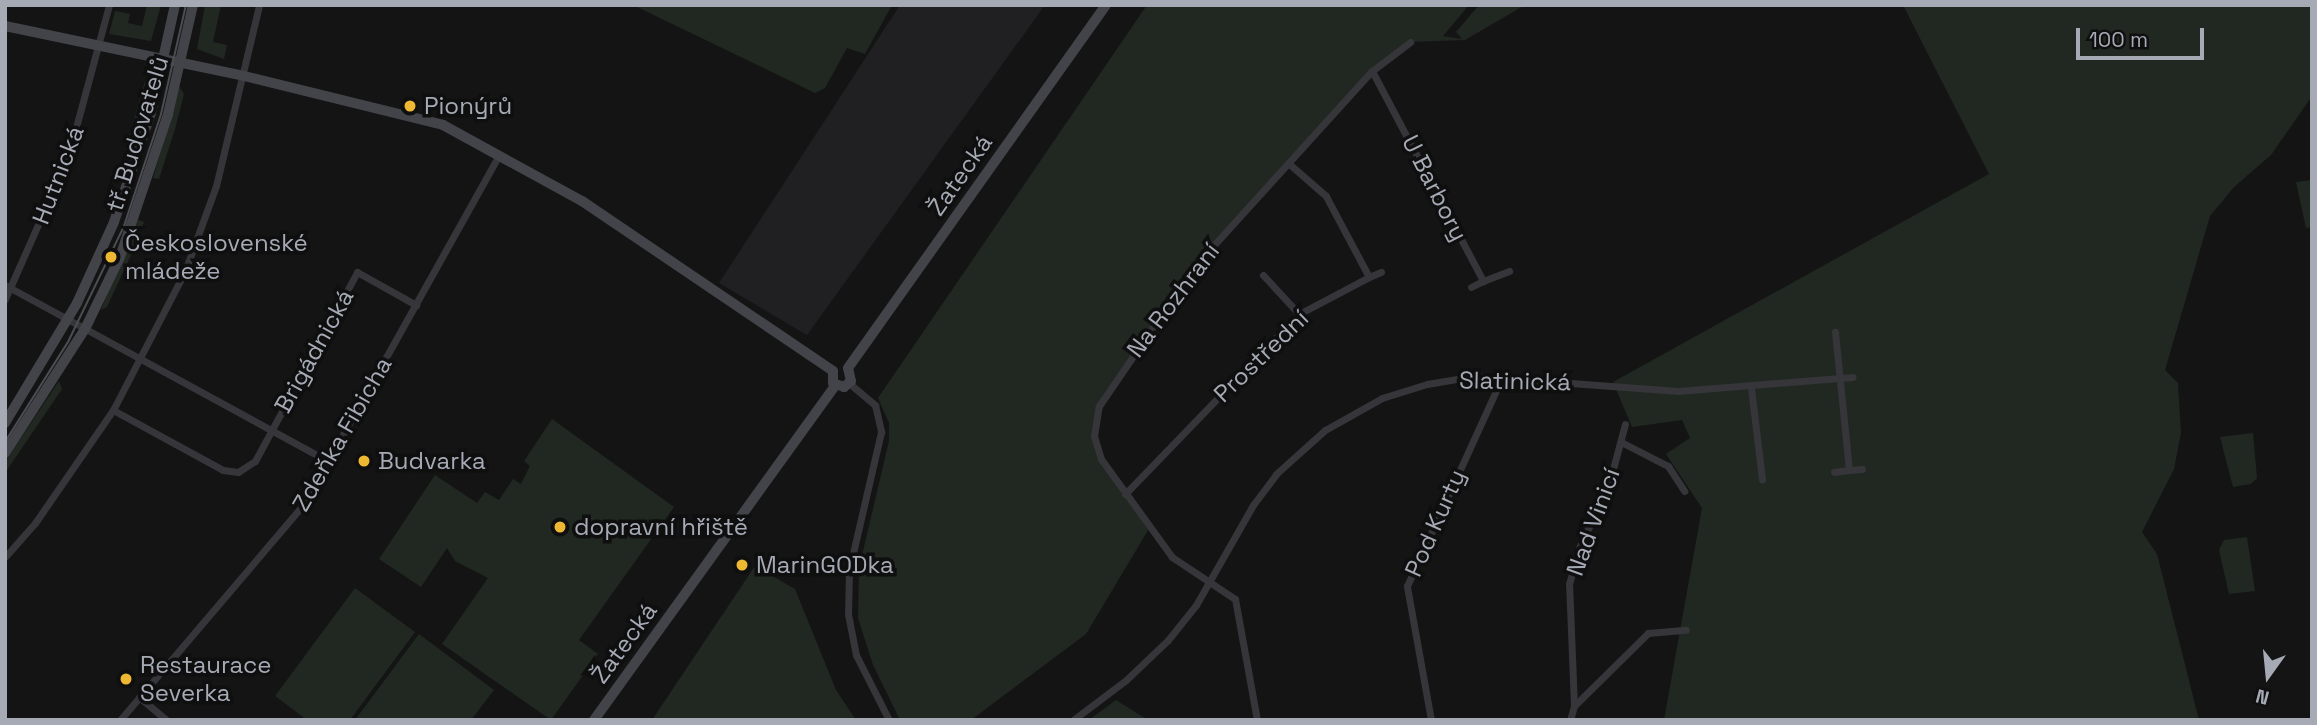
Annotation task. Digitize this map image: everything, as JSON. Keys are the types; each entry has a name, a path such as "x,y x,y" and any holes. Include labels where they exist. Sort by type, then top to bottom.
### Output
{"street":[{"name":"Hutnická","path":"5,299 68,157 109,5"},
{"name":"tř. Budovatelů","path":"5,423 68,318 126,190 151,113 175,5"},
{"name":"tř. Budovatelů","path":"5,453 85,328 120,257 181,64 193,5"},
{"path":"5,558 35,523 113,410 185,271 216,186 259,5"},
{"name":"Žatecká","path":"848,369 1106,5"},
{"path":"5,26 244,76 431,121 583,201 833,371 848,369 850,384 875,405 881,432 849,571 848,614 856,655 889,720"},
{"name":"Na Rozhraní","path":"1257,720 1235,599 1172,557 1101,460 1094,436 1103,396 1194,267 1372,71 1410,42"},
{"name":"U Barbory","path":"1372,71 1483,281"},
{"name":"Zdeňka Fibicha","path":"120,720 304,504 499,155"},
{"path":"1288,163 1326,196 1369,277"},
{"path":"1471,287 1509,271"},
{"name":"Brigádnická","path":"113,410 223,470 238,471 255,461 357,272 415,305"},
{"name":"Prostřední","path":"1125,494 1298,314 1381,272"},
{"path":"1263,275 1298,314"},
{"path":"9,286 329,462"},
{"path":"1835,332 1849,470"},
{"path":"833,371 835,386 850,384"},
{"name":"Slatinická","path":"1073,720 1150,659 1211,583 1253,505 1276,474 1325,430 1351,413 1407,390 1451,379 1503,375 1678,391 1751,388 1852,377"},
{"name":"Pod Kurty","path":"1431,720 1406,586 1503,375"},
{"name":"Žatecká","path":"594,720 835,386"},
{"path":"1751,388 1762,479"},
{"name":"Nad Vinicí","path":"1574,706 1569,584 1579,548 1609,484 1625,424"},
{"path":"1621,442 1668,466 1684,491"},
{"path":"1834,472 1862,469"},
{"path":"1570,720 1574,706 1648,633 1686,630"},
{"path":"139,697 166,720"}],"shaded area":[{"path":"147,5 161,5 151,41 109,34 115,11 130,14 128,23 142,26"},
{"path":"205,5 221,5 213,42 227,45 224,59 197,49"},
{"path":"633,5 892,5 865,54 847,48 825,88 815,93"},
{"path":"900,5 1045,5 807,335 719,283"},
{"path":"1147,5 1469,5 1443,36 1462,39 1456,32 1479,5 1525,5 1465,40 1410,42 1372,71 1194,267 1103,396 1095,432 1104,463 1150,527 1086,634 971,720 900,720 873,665 858,618 859,568 889,441 889,423 878,398"},
{"path":"1903,5 2312,5 2312,96 2271,155 2234,187 2210,216 2165,370 2178,383 2181,433 2174,469 2142,532 2157,554 2199,720 1664,720 1702,508 1666,454 1690,438 1682,420 1632,427 1613,382 1989,174"},
{"path":"152,80 125,174 119,171 145,81"},
{"path":"179,86 184,94 175,129 159,179 153,178"},
{"path":"2312,180 2312,227 2306,228 2296,182"},
{"path":"138,220 144,222 131,255 107,307 101,310"},
{"path":"59,381 62,389 5,473 5,462"},
{"name":"dopravní hřiště","path":"552,419 674,507 579,640 598,654 551,720 442,644 488,578 455,561 447,548 421,587 379,559 435,475 477,503 485,492 499,500 513,479 521,484 530,466 524,461"},
{"path":"2253,433 2257,478 2251,484 2233,487 2220,437"},
{"path":"2247,537 2255,591 2229,594 2219,550 2224,540"},
{"path":"755,566 795,589 836,690 856,720 652,720"},
{"path":"355,588 415,632 350,720 307,720 275,696"},
{"path":"419,634 494,690 471,720 355,720"},
{"path":"1116,700 1148,720 1089,720"}],"tram line":[{"path":"5,442 68,342 124,226 161,114 186,5"}],"place":[{"name":"Pionýrů","path":"410,106"},
{"name":"Československé mládeže","path":"111,257"},
{"name":"Budvarka","path":"364,461"},
{"name":"dopravní hřiště","path":"560,527"},
{"name":"MarinGODka","path":"742,565"},
{"name":"Restaurace Severka","path":"126,679"}]}
